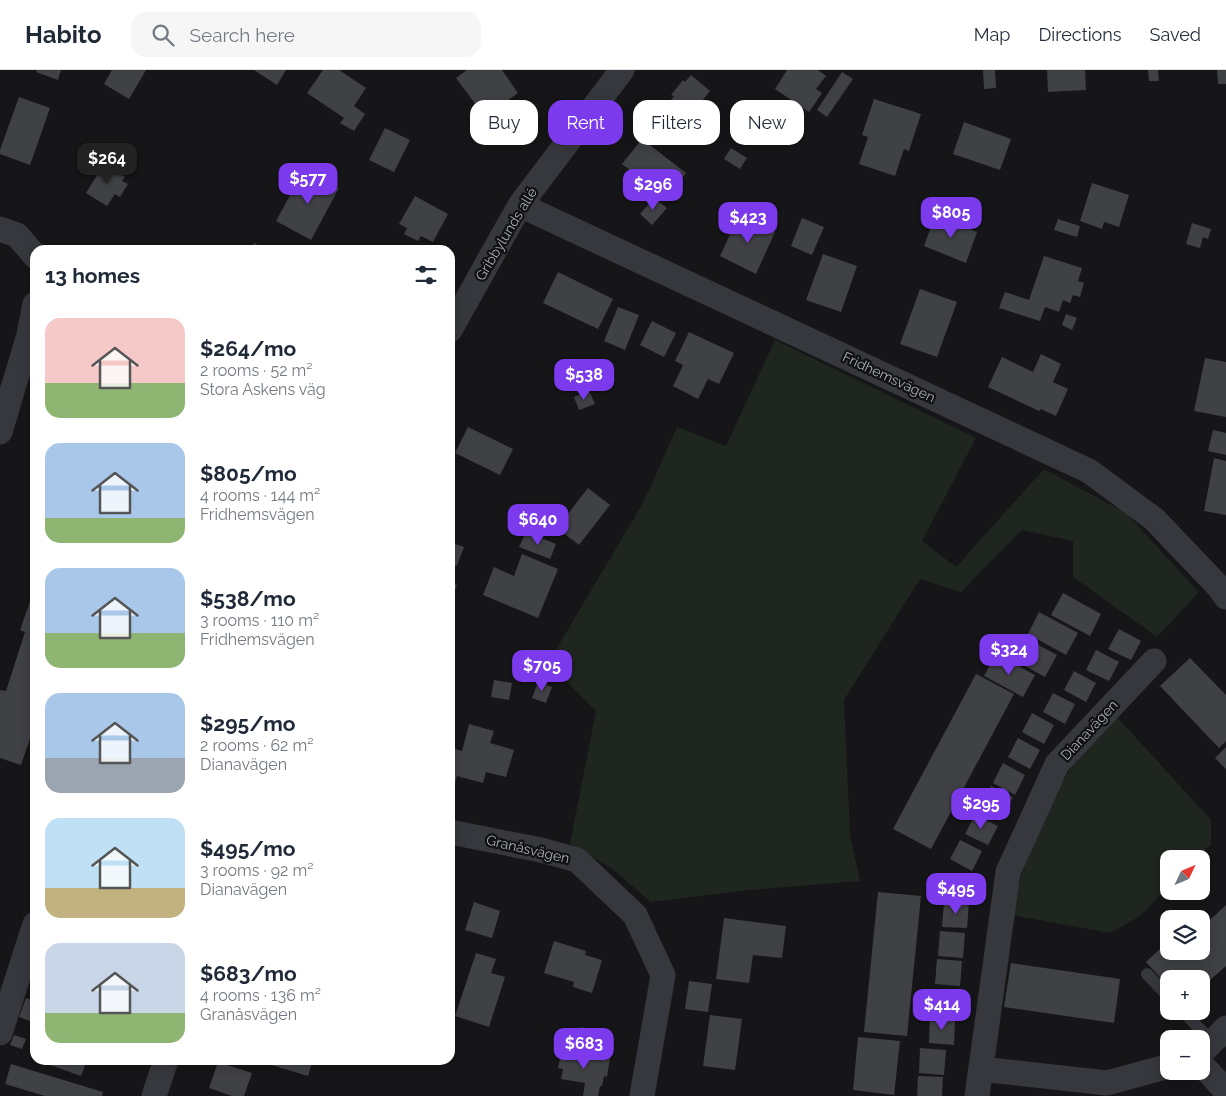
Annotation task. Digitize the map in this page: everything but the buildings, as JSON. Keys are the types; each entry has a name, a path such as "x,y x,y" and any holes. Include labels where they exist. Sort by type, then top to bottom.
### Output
{"street":[{"name":"Gribbylunds allé","path":"455,321 520,205 622,70"},
{"name":"Fridhemsvägen","path":"520,205 1089,471 1154,519 1224,587"},
{"path":"0,229 17,235 30,250"},
{"path":"0,432 30,343"},
{"name":"Dianavägen","path":"977,1096 1008,872 1056,764 1154,661"},
{"name":"Granåsvägen","path":"455,833 541,850 577,860 635,915 663,975 642,1096"},
{"path":"0,1033 30,940"},
{"path":"154,1096 164,1065"},
{"path":"981,1069 1107,1083 1160,1068"},
{"path":"1210,1074 1226,1091"}],"lane":[{"path":"1147,974 1160,988"},
{"path":"1192,1020 1213,1041"}],"shaded area":[{"path":"775,340 976,438 922,541 956,567 1044,469 1126,513 1199,592 1157,637 1073,577 1073,541 1022,530 961,592 920,579 844,700 850,835 860,881 749,890 651,902 610,867 570,844 596,711 548,663 643,503 677,427 726,446"},
{"path":"1118,718 1211,820 1211,844 1205,850 1160,850 1160,895 1140,916 1110,933 1012,915 1020,878 1047,809 1069,771 1098,731"}]}
